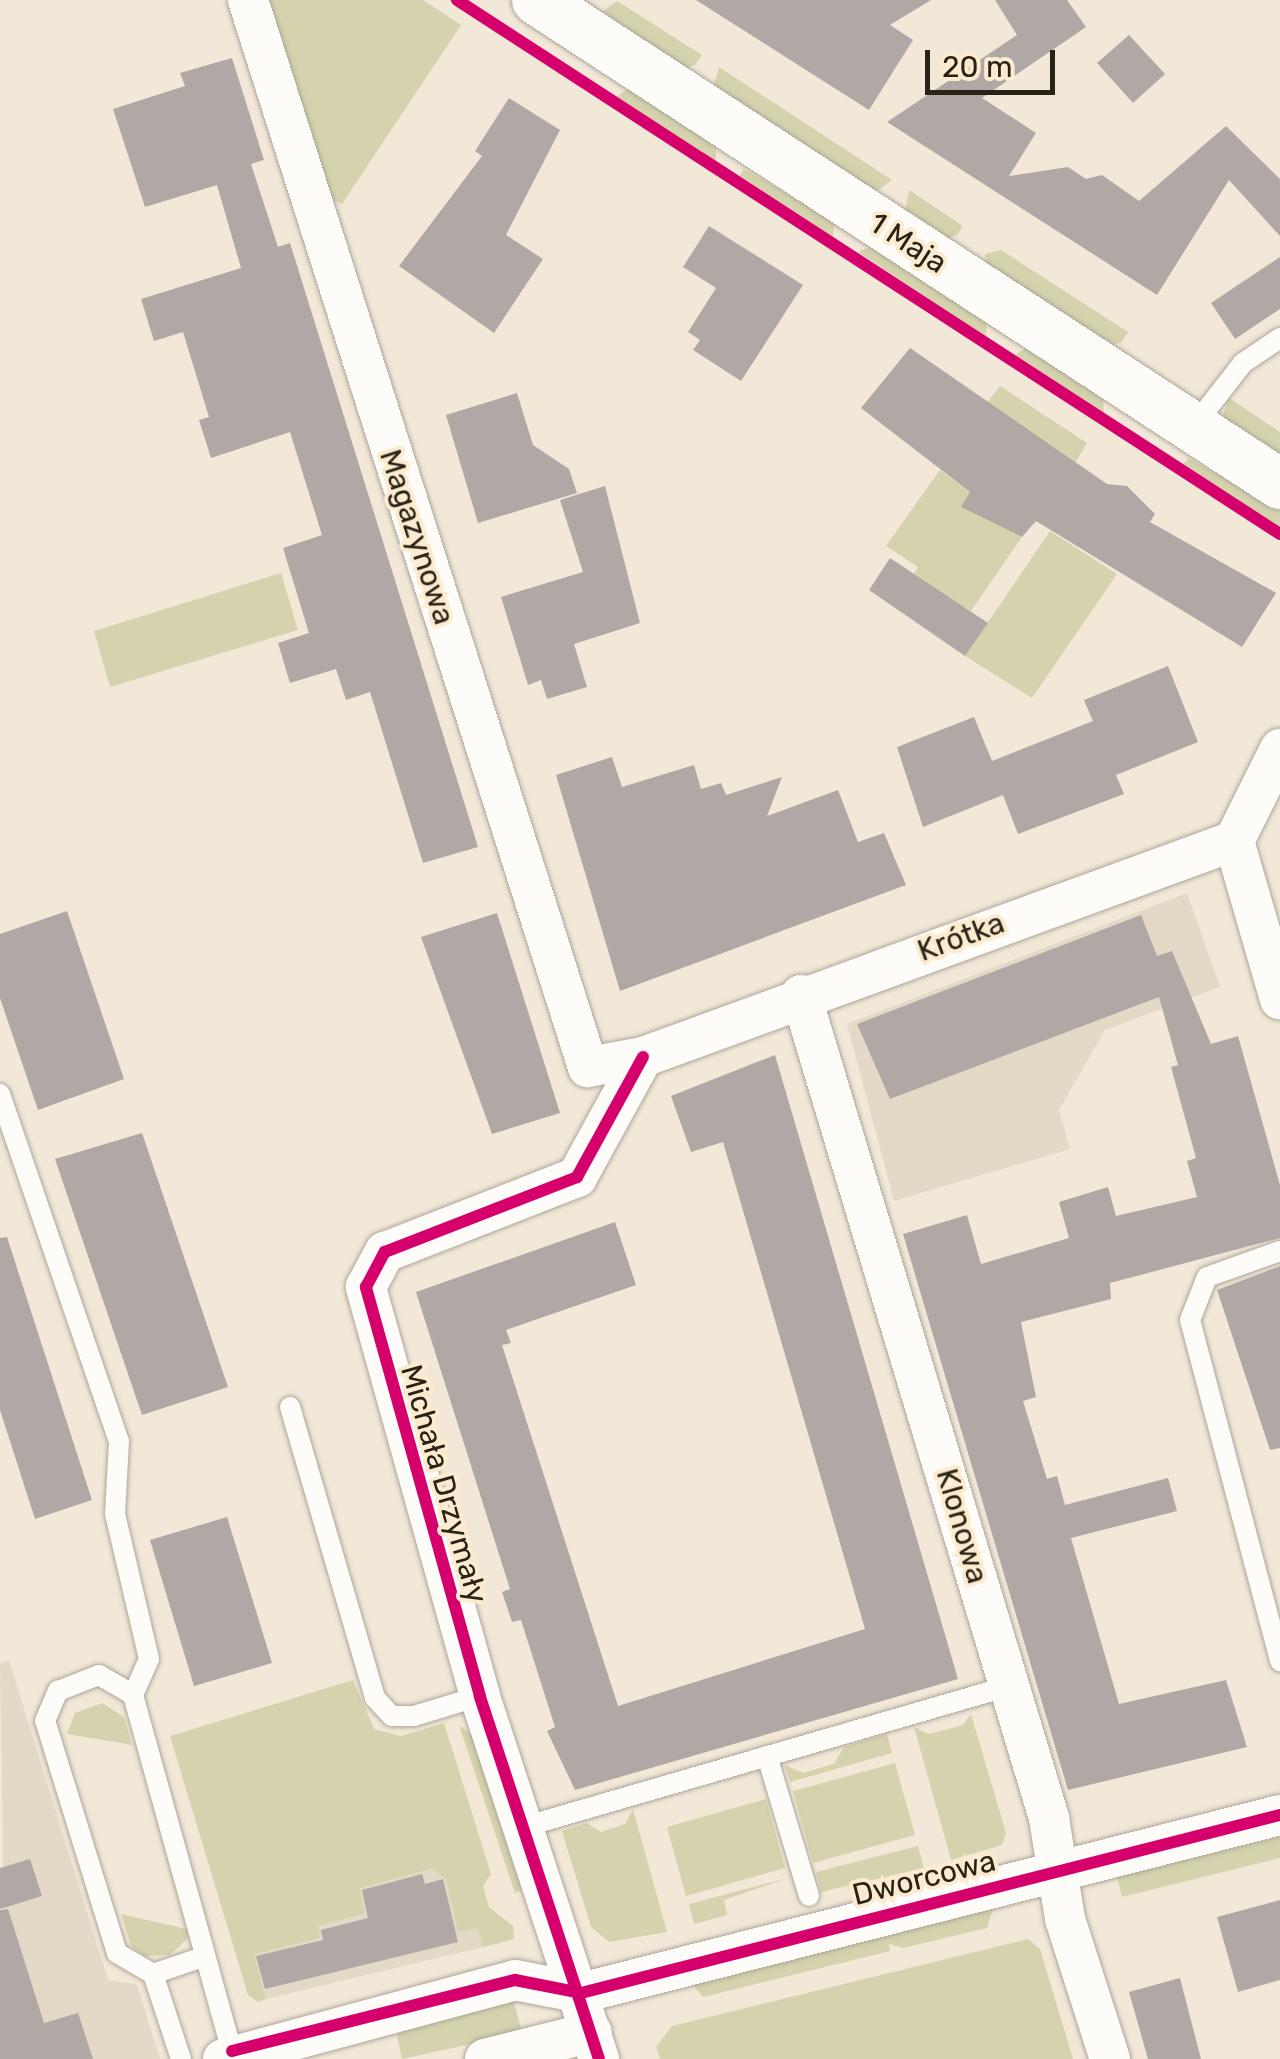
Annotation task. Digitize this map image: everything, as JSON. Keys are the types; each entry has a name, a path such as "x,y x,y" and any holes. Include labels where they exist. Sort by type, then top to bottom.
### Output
{"street":[{"name":"Magazynowa","path":"248,0 592,1070"},
{"name":"1 Maja","path":"537,0 1280,484"},
{"path":"1280,750 1234,841 1280,999"},
{"name":"Krótka","path":"592,1070 643,1057 801,995 1234,841"},
{"name":"Klonowa","path":"801,995 1049,1818 1054,1872 1110,2059"},
{"name":"Michała Drzymały","path":"596,2046 581,1993 520,1828 480,1696 369,1314 366,1279 386,1252 570,1183 591,1159 643,1057"},
{"name":"Dworcowa","path":"581,1993 1280,1816"},
{"path":"228,2055 515,1980 581,1993"},
{"path":"485,2059 596,2046"}],"lane":[{"path":"1193,427 1243,364 1280,338"},
{"path":"0,1094 119,1441 115,1514 150,1659 133,1695 204,1933 200,1958 228,2055"},
{"path":"1280,1251 1208,1277 1190,1320 1280,1661"},
{"path":"290,1407 375,1698 392,1716 414,1716 480,1696"},
{"path":"133,1695 99,1675 77,1681 58,1692 45,1721 117,1953 153,1974 181,2059"},
{"path":"520,1828 1009,1686"},
{"path":"767,1756 808,1896"},
{"path":"153,1974 200,1958"}],"shaded area":[{"path":"267,0 423,0 461,25 342,204 330,199"},
{"path":"617,1 702,55 695,65 683,69 598,15"},
{"path":"719,67 892,180 874,193 713,89"},
{"path":"629,88 716,145 716,161 616,97"},
{"path":"744,169 834,221 833,237 740,176"},
{"path":"909,190 963,226 957,235 945,239 905,213"},
{"path":"872,246 987,321 986,337 858,252"},
{"path":"1001,250 1128,332 1121,343 1108,345 987,267 985,254"},
{"path":"1027,347 1103,396 1104,413 1015,355"},
{"path":"1000,386 1087,443 1075,463 986,404"},
{"path":"1229,398 1280,432 1280,456 1222,418"},
{"path":"1189,458 1280,511 1280,528 1183,464"},
{"path":"940,470 970,492 962,507 1022,537 971,611 912,577 918,567 886,546"},
{"path":"1050,531 1117,574 1032,698 965,656"},
{"path":"281,573 298,630 110,687 94,631"},
{"path":"1187,893 1220,987 1105,1030 1059,1110 1070,1149 894,1201 847,1024"},
{"path":"9,1660 108,1980 137,1984 160,2059 6,2059 0,1663"},
{"path":"353,1680 374,1729 401,1736 444,1723 491,1874 483,1886 489,1907 513,1926 514,1939 483,1947 478,1928 458,1932 446,1879 432,1869 360,1888 365,1914 318,1926 321,1938 254,1954 266,1999 258,2002 248,1995 170,1736"},
{"path":"102,1703 124,1717 132,1745 67,1734 75,1713"},
{"path":"971,1714 1006,1833 1002,1845 951,1860 914,1727 929,1734 963,1725"},
{"path":"459,1725 472,1735 523,1889 515,1893"},
{"path":"887,1734 892,1753 790,1782 785,1765 803,1773 834,1764 844,1747"},
{"path":"895,1763 915,1835 813,1863 793,1791"},
{"path":"766,1799 785,1868 686,1896 667,1827"},
{"path":"633,1809 667,1932 609,1942 591,1927 562,1831 587,1823 601,1832 625,1824"},
{"path":"1280,1837 1280,1858 1122,1897 1117,1877"},
{"path":"918,1846 924,1868 821,1892 816,1872"},
{"path":"432,1869 489,1907 500,1943 266,1999 250,1943 365,1914 359,1888"},
{"path":"788,1878 724,1900 727,1915 694,1924 689,1904"},
{"path":"993,1909 987,1928 903,1948 889,1944 890,1951 703,1997 692,1984"},
{"path":"121,1914 187,1929 188,1938 170,1955 144,1956 131,1946"},
{"path":"1028,1939 1040,1949 1073,2059 660,2059 656,2047 672,2026"},
{"path":"513,1998 522,2033 402,2059 395,2027"}],"building":[{"path":"696,0 931,0 890,25 913,40 869,110"},
{"path":"995,0 1067,0 1086,27 982,98 1036,133 1009,176 1068,167 1086,179 1102,175 1139,201 1226,126 1280,179 1280,236 1229,180 1157,295 887,122 1017,35"},
{"path":"1129,35 1165,74 1133,103 1097,63"},
{"path":"232,58 264,160 251,164 278,247 290,243 478,847 423,863 370,692 346,700 336,669 290,683 278,643 309,633 283,548 322,535 290,432 211,458 199,420 209,417 183,332 154,341 141,299 241,268 217,185 145,207 113,109 185,86 180,73"},
{"path":"509,98 560,130 506,235 543,259 494,333 399,266 482,156 475,151"},
{"path":"709,226 803,285 741,381 693,350 700,340 688,332 716,288 683,267"},
{"path":"1280,257 1280,309 1235,339 1211,303"},
{"path":"910,348 1107,484 1127,486 1155,514 1150,522 1276,593 1242,647 1036,521 1022,537 961,507 970,492 861,408"},
{"path":"517,393 533,445 569,469 577,493 478,523 446,415"},
{"path":"605,486 640,623 574,644 587,687 547,699 541,680 528,685 501,597 583,572 560,500"},
{"path":"890,558 988,623 965,656 869,590"},
{"path":"1168,666 1198,742 1116,775 1124,794 1018,834 1003,795 923,827 897,747 974,717 992,761 1093,721 1084,700"},
{"path":"612,757 622,787 694,765 701,789 721,783 726,795 782,777 767,816 838,790 858,842 884,833 906,885 620,991 556,775"},
{"path":"67,911 124,1079 38,1110 0,998 0,934"},
{"path":"497,913 560,1113 492,1134 421,937"},
{"path":"1141,915 1157,956 1172,951 1211,1044 1238,1036 1280,1185 1280,1238 1110,1283 1111,1299 1021,1322 1036,1397 1023,1401 1047,1479 1057,1476 1065,1505 1168,1478 1177,1511 1071,1538 1119,1704 1226,1680 1247,1747 1068,1790 903,1234 967,1215 981,1264 1069,1238 1059,1202 1108,1187 1116,1216 1197,1197 1187,1161 1196,1158 1171,1067 1178,1065 1159,997 890,1099 857,1024"},
{"path":"775,1055 958,1679 575,1790 547,1731 555,1727 521,1620 512,1622 502,1592 510,1589 416,1292 615,1222 636,1285 506,1330 511,1343 502,1345 618,1706 865,1629 723,1142 691,1152 671,1096"},
{"path":"142,1133 228,1387 142,1415 55,1159"},
{"path":"7,1237 92,1500 35,1519 0,1410 0,1238"},
{"path":"1280,1266 1280,1448 1270,1450 1217,1290"},
{"path":"227,1517 272,1663 194,1686 150,1540"},
{"path":"30,1859 42,1896 0,1909 0,1868"},
{"path":"422,1874 425,1884 443,1879 458,1942 265,1989 256,1956 323,1940 321,1930 368,1918 362,1890"},
{"path":"1280,1900 1280,1980 1238,1992 1217,1917"},
{"path":"8,1909 44,2023 78,2013 93,2059 0,2059 0,1910"},
{"path":"1180,1978 1201,2059 1148,2059 1129,1992"}],"cycle path":[{"path":"457,0 1280,534"},
{"path":"599,2059 480,1696 366,1287 385,1252 577,1177 643,1057"},
{"path":"581,1993 1280,1815"},
{"path":"232,2051 515,1980 581,1993"}]}
